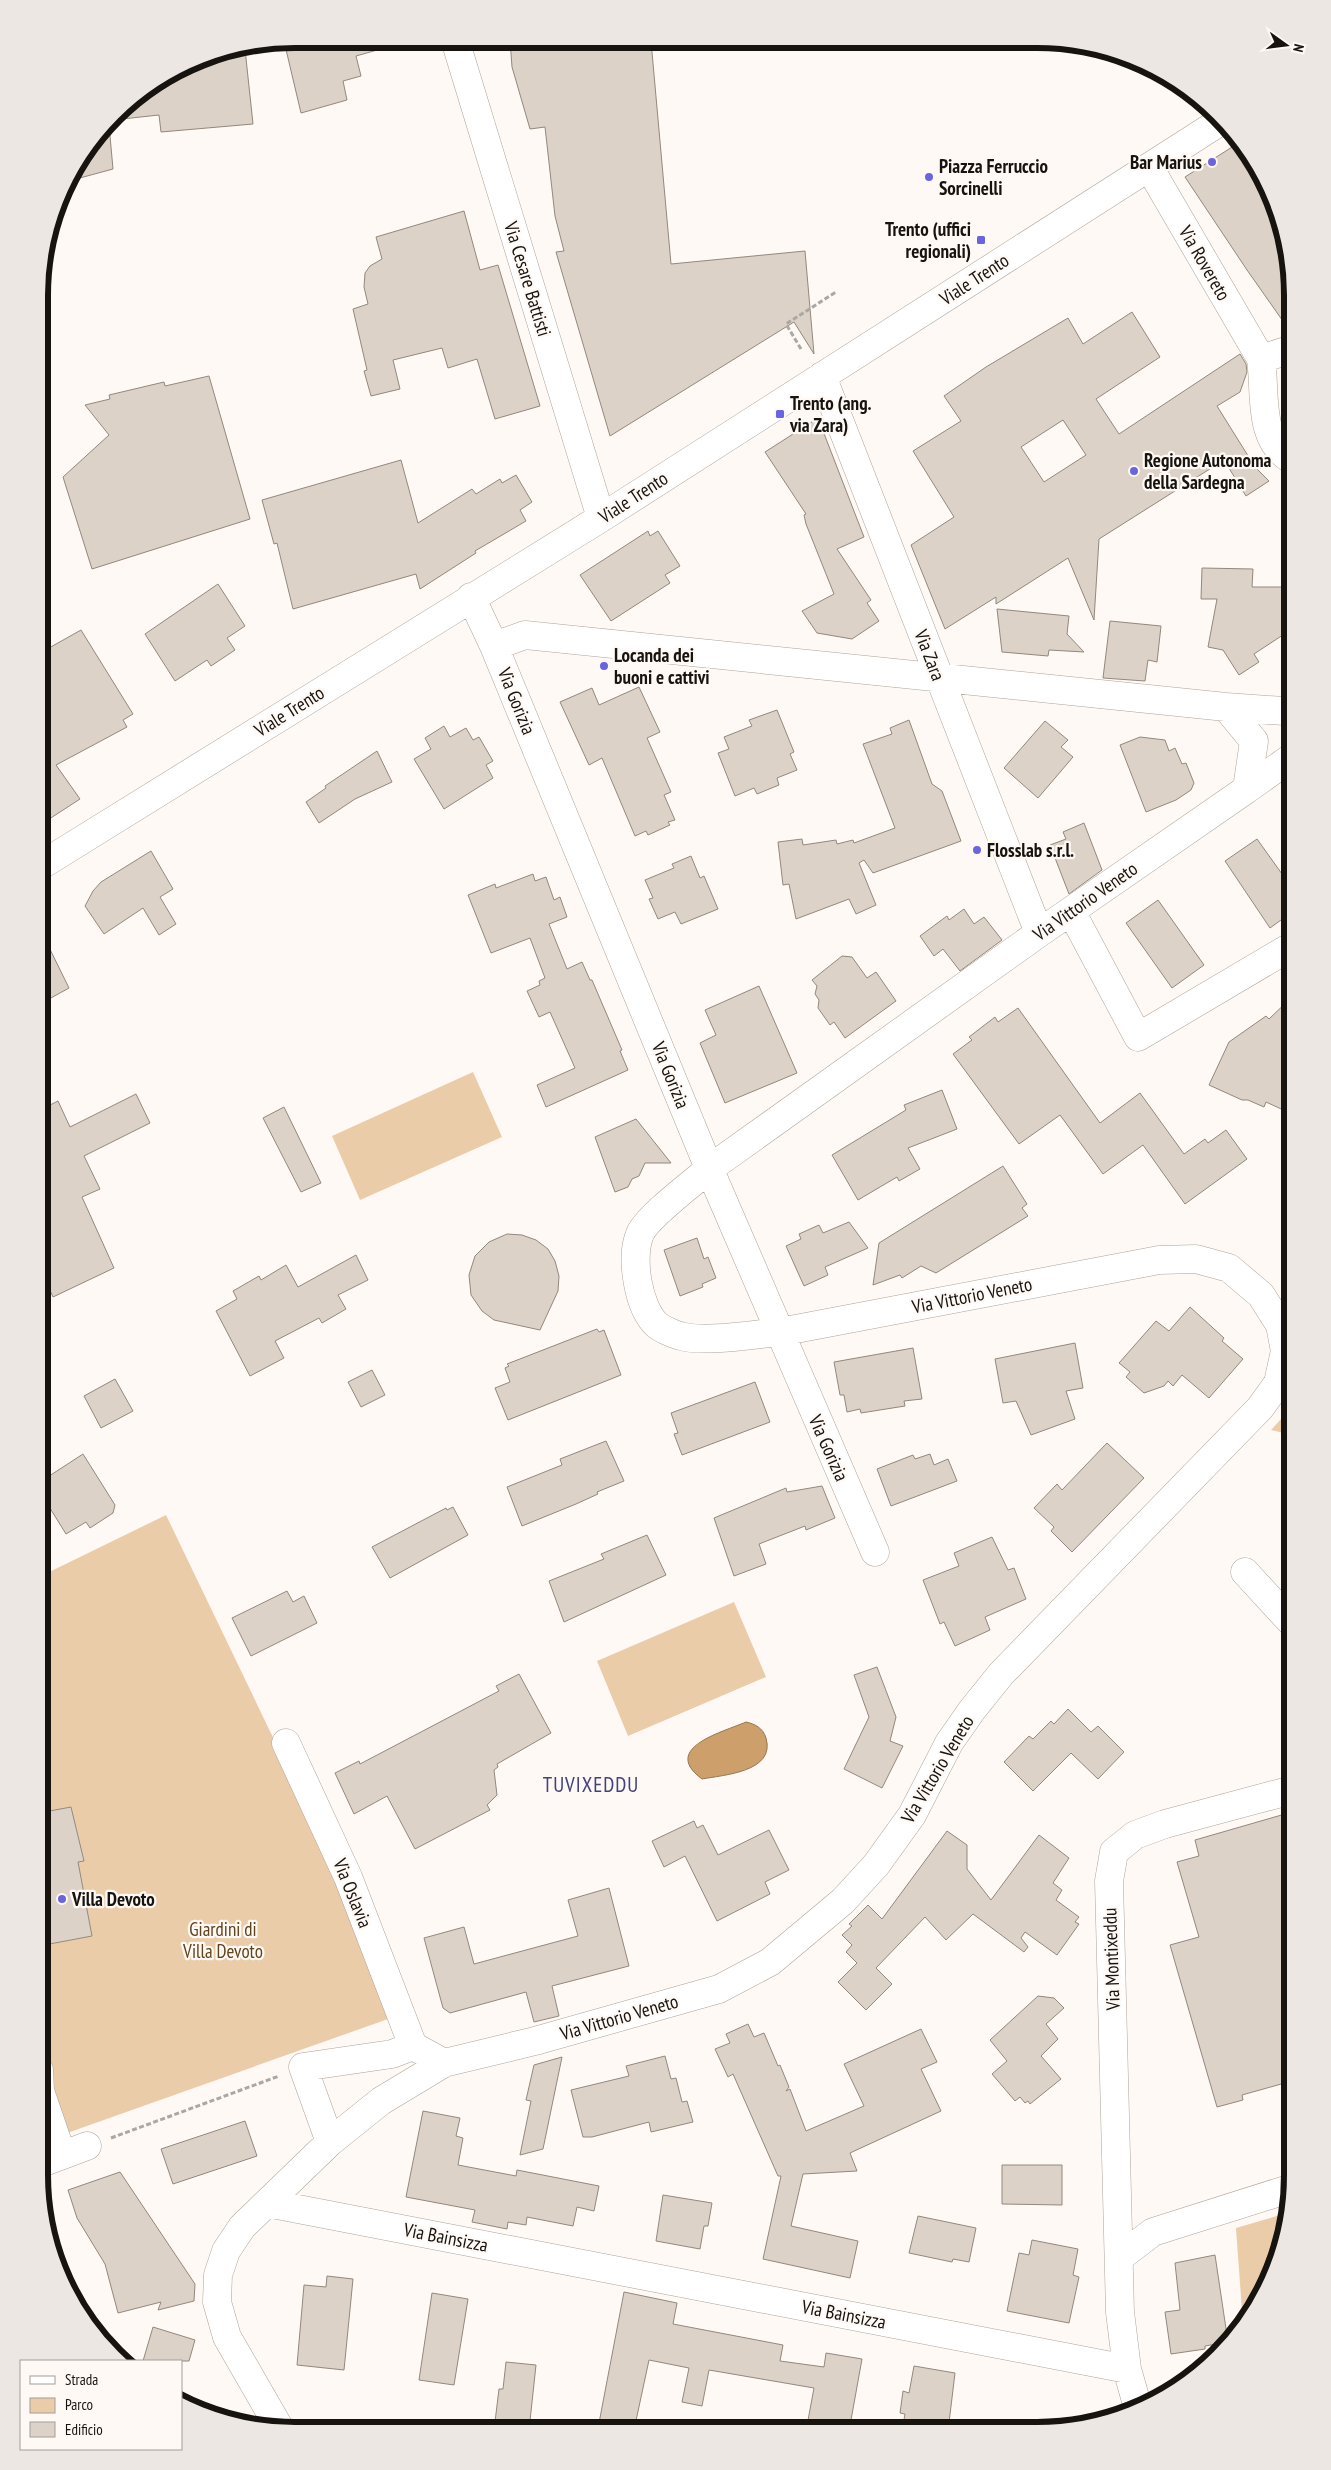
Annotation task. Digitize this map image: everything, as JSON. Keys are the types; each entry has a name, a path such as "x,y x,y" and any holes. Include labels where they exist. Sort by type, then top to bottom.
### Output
{"street":[{"name":"Via Cesare Battisti","path":"457,48 601,518"},
{"name":"Viale Trento","path":"47,862 470,597 601,518 1215,125"},
{"name":"Via Rovereto","path":"1149,167 1260,359 1264,382 1264,416 1272,440 1284,455"},
{"path":"1260,359 1284,352"},
{"name":"Via Zara","path":"822,376 1039,933"},
{"name":"Via Gorizia","path":"470,597 494,646 709,1169 875,1552"},
{"path":"494,646 525,635 1226,708 1284,711"},
{"path":"1226,708 1254,741 1247,789"},
{"name":"Via Vittorio Veneto","path":"1284,763 1039,933 709,1169 662,1208 640,1234 635,1264 641,1297 657,1325 682,1337 719,1338 780,1332 1150,1262 1196,1259 1229,1268 1261,1296 1280,1325 1284,1346"},
{"path":"1071,911 1138,1037 1284,951"},
{"name":"Via Vittorio Veneto","path":"276,2422 227,2337 217,2302 218,2275 226,2251 242,2227 330,2142 381,2101 444,2063 498,2051 719,1989 770,1962 808,1932 843,1901 876,1865 912,1816 950,1743 972,1710 1001,1674 1260,1408 1278,1383 1284,1356"},
{"path":"1245,1572 1284,1614"},
{"name":"Via Oslavia","path":"286,1743 348,1877 413,2046"},
{"name":"Via Montixeddu","path":"1120,2258 1109,1881 1114,1852 1135,1835 1165,1824 1284,1792"},
{"path":"330,2142 303,2067 392,2054 413,2046 444,2063"},
{"path":"47,2119 63,2155"},
{"path":"1136,2402 1127,2369 1120,2312 1120,2258 1153,2232 1283,2191"},
{"name":"Via Bainsizza","path":"266,2203 1127,2369"}],"path":[{"path":"801,349 786,324 836,292"},
{"path":"63,2155 303,2067"}],"green space":[{"path":"473,1072 502,1137 360,1200 332,1136"},
{"path":"1284,1416 1284,1433 1271,1430"},
{"name":"Giardini di Villa Devoto","path":"166,1515 331,1858 388,2019 47,2140 47,1945 92,1936 78,1862 84,1861 71,1807 47,1812 47,1573"},
{"path":"734,1602 766,1677 628,1736 597,1661"},
{"path":"1280,2215 1265,2270 1242,2313 1236,2228"}],"shaded area":[{"path":"746,1722 758,1727 765,1735 767,1749 763,1758 756,1765 746,1770 702,1779 691,1768 688,1758 691,1750 711,1736"}],"building":[{"path":"286,48 384,48 356,56 361,76 343,81 347,100 301,113"},
{"path":"511,48 652,48 671,264 805,251 814,354 794,322 610,436 556,252 564,251 555,216 545,127 530,129 512,67"},
{"path":"245,52 253,124 161,132 159,115 121,119 157,89 185,73 200,66"},
{"path":"110,131 113,169 76,179 89,157"},
{"path":"1234,146 1242,157 1265,200 1279,246 1283,279 1284,323 1247,270 1185,177"},
{"path":"464,211 480,270 498,265 540,406 495,419 477,359 448,368 442,348 393,360 400,389 371,396 364,371 367,370 353,309 368,304 364,287 365,273 370,266 382,259 376,237"},
{"name":"Regione Autonoma della Sardegna","path":"1132,312 1160,357 1096,399 1119,434 1240,354 1246,364 1247,372 1240,392 1217,406 1255,467 1269,481 1246,496 1224,460 1099,539 1094,620 1068,558 996,604 996,597 945,629 911,545 954,517 913,451 961,421 944,396 986,367 1068,318 1083,344","holes":["1063,420 1086,455 1044,482 1021,447"]},
{"path":"209,376 250,519 92,569 63,477 109,435 85,405 110,399 109,395 164,382 165,386"},
{"path":"818,418 864,537 837,549 871,600 867,603 879,621 852,639 817,633 802,611 834,594 806,524 804,515 806,514 765,452"},
{"path":"401,460 418,523 472,489 476,494 500,479 502,483 516,475 532,502 520,510 526,521 475,551 476,553 420,589 416,574 293,609 277,543 274,544 262,500"},
{"path":"648,531 650,536 658,531 680,566 665,575 670,583 611,621 580,575"},
{"path":"1202,568 1253,569 1252,587 1284,587 1284,634 1254,654 1259,662 1239,675 1223,650 1208,647 1217,599 1201,599"},
{"path":"218,584 245,626 227,638 235,650 211,666 207,660 175,681 145,634"},
{"path":"997,609 1069,616 1067,634 1084,652 1049,650 1048,656 1002,652"},
{"path":"1110,621 1161,626 1157,662 1148,660 1145,681 1103,678"},
{"path":"81,630 133,714 123,720 127,727 56,765 80,799 47,820 47,649"},
{"path":"639,687 660,732 647,738 671,792 664,795 675,820 668,822 670,825 648,835 646,831 635,836 602,758 589,765 560,702 592,688 599,705"},
{"path":"777,710 794,752 790,754 797,770 777,778 779,785 757,794 754,788 735,796 718,753 729,749 724,737 752,726 749,720"},
{"path":"909,720 932,784 942,791 961,841 873,873 864,860 859,863 876,905 856,914 849,899 796,919 789,884 783,885 778,842 802,839 803,845 836,840 837,844 853,840 854,843 895,828 863,744 892,734 890,728"},
{"path":"1045,721 1068,740 1061,747 1073,757 1038,798 1004,768"},
{"path":"444,726 450,737 466,728 473,740 479,737 493,761 486,765 493,778 444,809 414,759 431,749 425,738"},
{"path":"1140,737 1165,740 1169,751 1175,748 1182,764 1186,763 1194,783 1191,790 1176,800 1146,812 1120,745"},
{"path":"377,751 392,782 355,799 319,823 306,802 326,788 325,786"},
{"path":"1084,823 1102,870 1069,894 1050,845 1066,839 1063,832"},
{"path":"1257,839 1284,877 1284,918 1270,928 1225,861"},
{"path":"151,851 173,889 160,897 176,924 159,935 143,908 104,934 85,906 93,891 101,882"},
{"path":"691,856 700,878 704,876 718,909 681,924 675,912 658,919 649,899 653,898 645,880 674,868 672,864"},
{"path":"533,874 535,881 546,877 554,900 560,897 567,917 549,924 567,969 582,962 590,980 592,980 622,1050 620,1051 628,1070 546,1107 537,1085 575,1068 550,1012 539,1017 527,991 540,985 539,981 545,978 530,938 491,953 468,895 495,884 496,888"},
{"path":"1158,900 1204,965 1172,988 1126,923"},
{"path":"964,909 974,924 984,917 1002,940 960,971 943,949 934,956 920,936 947,916 949,920"},
{"path":"47,943 69,988 47,1000"},
{"path":"842,956 852,957 867,978 876,972 896,1001 845,1038 834,1022 830,1025 818,1008 819,1000 815,994 817,986 812,980"},
{"path":"759,986 797,1073 725,1103 700,1043 716,1035 705,1010"},
{"path":"1284,1005 1284,1110 1266,1102 1264,1107 1248,1100 1242,1100 1209,1085 1229,1042 1266,1016 1269,1019"},
{"path":"1018,1008 1100,1123 1140,1093 1184,1154 1205,1139 1208,1143 1226,1130 1247,1159 1185,1204 1143,1145 1103,1174 1060,1115 1019,1144 953,1054 972,1040 969,1037 995,1017 998,1022"},
{"path":"942,1090 957,1129 908,1148 920,1169 899,1181 897,1177 858,1200 832,1155 906,1110 904,1105"},
{"path":"136,1094 150,1123 84,1156 100,1189 82,1197 114,1268 53,1297 47,1284 47,1106 58,1101 70,1127"},
{"path":"284,1107 321,1183 301,1192 263,1118"},
{"path":"636,1119 671,1163 645,1163 639,1176 632,1179 628,1187 615,1192 595,1137"},
{"path":"1003,1166 1027,1204 1022,1208 1028,1216 936,1273 921,1266 902,1278 900,1275 873,1285 879,1243"},
{"path":"849,1222 868,1248 825,1267 828,1275 804,1286 786,1246 801,1239 799,1234 819,1225 823,1233"},
{"path":"507,1234 522,1235 536,1240 548,1249 555,1261 559,1276 558,1291 540,1330 494,1320 482,1311 471,1295 469,1275 475,1256 489,1242"},
{"path":"697,1238 704,1259 708,1257 716,1278 702,1284 703,1287 680,1296 664,1250"},
{"path":"356,1255 368,1280 338,1295 346,1309 322,1323 319,1318 275,1341 284,1358 250,1376 216,1311 237,1299 233,1291 259,1276 261,1280 286,1265 298,1287"},
{"path":"1190,1307 1224,1338 1222,1341 1243,1359 1209,1398 1182,1375 1173,1386 1168,1381 1164,1386 1144,1393 1126,1377 1130,1372 1119,1363 1156,1321 1169,1331"},
{"path":"597,1329 599,1332 604,1330 621,1375 508,1420 495,1388 510,1382 505,1368 509,1366 507,1364"},
{"path":"1075,1343 1083,1388 1066,1391 1075,1419 1031,1435 1016,1401 1003,1403 995,1359"},
{"path":"913,1348 922,1399 904,1401 905,1406 861,1413 860,1409 847,1412 844,1395 840,1395 834,1362"},
{"path":"372,1370 385,1395 361,1407 348,1382"},
{"path":"115,1379 133,1411 101,1428 84,1396"},
{"path":"755,1382 770,1422 682,1455 674,1434 678,1433 671,1413"},
{"path":"606,1441 624,1481 597,1492 598,1494 576,1504 522,1526 507,1487 562,1465 560,1459"},
{"path":"1107,1443 1144,1478 1072,1552 1051,1531 1054,1527 1034,1508 1057,1484 1062,1490"},
{"path":"83,1454 115,1505 113,1513 90,1528 86,1522 66,1534 47,1503 47,1477"},
{"path":"930,1454 934,1465 948,1459 957,1481 891,1506 877,1469 913,1455 915,1459"},
{"path":"822,1486 835,1518 806,1530 805,1526 759,1544 766,1564 734,1576 714,1518 786,1488 787,1492"},
{"path":"453,1507 468,1535 390,1578 372,1547 446,1508 447,1510"},
{"path":"647,1535 666,1575 564,1622 549,1581 604,1559 601,1554"},
{"path":"992,1537 1008,1570 1014,1568 1026,1599 985,1617 990,1630 955,1646 944,1622 940,1624 923,1580 959,1566 954,1553"},
{"path":"287,1591 293,1602 304,1596 317,1623 251,1656 232,1618"},
{"path":"877,1667 896,1717 890,1741 903,1746 882,1788 844,1769 869,1717 854,1675"},
{"path":"519,1674 551,1733 497,1764 498,1767 494,1770 497,1795 487,1805 490,1810 415,1849 387,1796 354,1814 335,1773 359,1761 360,1764 499,1691 496,1686"},
{"path":"1068,1709 1091,1732 1098,1726 1124,1752 1098,1779 1071,1753 1033,1791 1004,1762 1029,1736 1033,1739 1051,1721 1054,1724"},
{"name":"Villa Devoto","path":"71,1807 84,1861 78,1862 92,1936 47,1944 47,1812"},
{"path":"1284,1814 1284,2083 1242,2095 1243,2100 1217,2107 1170,1945 1199,1937 1177,1862 1199,1856 1195,1840"},
{"path":"694,1821 697,1828 703,1825 718,1855 769,1830 789,1870 765,1882 770,1894 717,1921 685,1856 664,1867 652,1841"},
{"path":"947,1831 967,1845 967,1869 991,1900 1039,1835 1069,1858 1053,1883 1062,1890 1056,1900 1079,1917 1075,1922 1079,1924 1057,1955 1025,1932 1021,1938 1028,1947 1024,1952 973,1914 946,1940 925,1917 876,1968 892,1984 866,2010 838,1982 857,1963 846,1952 852,1945 842,1935 852,1926 849,1924 868,1905 882,1919"},
{"path":"609,1888 629,1966 552,1986 559,2016 534,2022 526,1992 450,2013 443,2008 424,1938 464,1927 474,1964 578,1936 568,1900"},
{"path":"1038,1996 1054,1998 1064,2008 1046,2024 1058,2039 1041,2056 1061,2079 1030,2104 1028,2101 1025,2103 1020,2097 1015,2101 992,2074 1007,2061 990,2040"},
{"path":"748,2024 754,2037 764,2033 789,2087 786,2091 790,2089 806,2131 864,2106 844,2064 921,2029 937,2062 921,2069 941,2111 850,2153 857,2171 803,2174 791,2226 858,2241 850,2278 763,2259 781,2176 778,2176 733,2074 728,2077 715,2049 730,2043 726,2034"},
{"path":"665,2056 671,2079 676,2078 682,2102 687,2101 693,2122 651,2132 649,2122 592,2137 583,2137 571,2090 629,2076 626,2066"},
{"path":"562,2057 543,2149 520,2155 531,2101 526,2100 534,2065"},
{"path":"423,2111 460,2118 456,2136 463,2138 458,2165 516,2176 517,2170 599,2186 594,2211 577,2207 573,2226 527,2217 526,2225 508,2222 507,2229 472,2222 475,2210 406,2197"},
{"path":"245,2121 257,2156 173,2184 161,2149"},
{"path":"1002,2165 1062,2165 1062,2205 1002,2204"},
{"path":"120,2172 195,2284 194,2301 158,2310 161,2302 118,2313 105,2264 77,2218 68,2190"},
{"path":"663,2195 712,2203 708,2226 704,2226 700,2249 656,2241"},
{"path":"918,2216 976,2228 969,2262 953,2259 952,2262 909,2253"},
{"path":"1032,2240 1078,2249 1073,2275 1079,2277 1069,2323 1007,2311 1019,2253 1029,2255"},
{"path":"1215,2255 1227,2333 1216,2344 1205,2346 1205,2349 1171,2354 1165,2312 1180,2310 1175,2263"},
{"path":"327,2276 353,2279 344,2370 297,2365 304,2285 326,2287"},
{"path":"624,2292 677,2303 673,2324 783,2345 780,2361 824,2367 826,2353 862,2359 851,2422 808,2422 814,2388 709,2370 702,2406 682,2402 689,2368 649,2360 636,2422 599,2422"},
{"path":"432,2293 468,2299 454,2385 419,2380"},
{"path":"153,2327 195,2340 189,2361 143,2360"},
{"path":"506,2362 536,2365 530,2422 495,2422 499,2389 503,2389"},
{"path":"914,2366 955,2373 949,2422 904,2422 905,2414 900,2413 903,2391 909,2393"}],"place":[{"name":"Bar Marius","path":"1212,162"},
{"name":"Piazza Ferruccio Sorcinelli","path":"929,177"},
{"name":"Trento (uffici regionali)","path":"981,240"},
{"name":"Trento (ang. via Zara)","path":"780,414"},
{"name":"Regione Autonoma della Sardegna","path":"1134,471"},
{"name":"Locanda dei buoni e cattivi","path":"604,666"},
{"name":"Flosslab s.r.l.","path":"977,850"},
{"name":"Villa Devoto","path":"62,1899"}],"district":[{"name":"TUVIXEDDU","path":"591,1785"}]}
